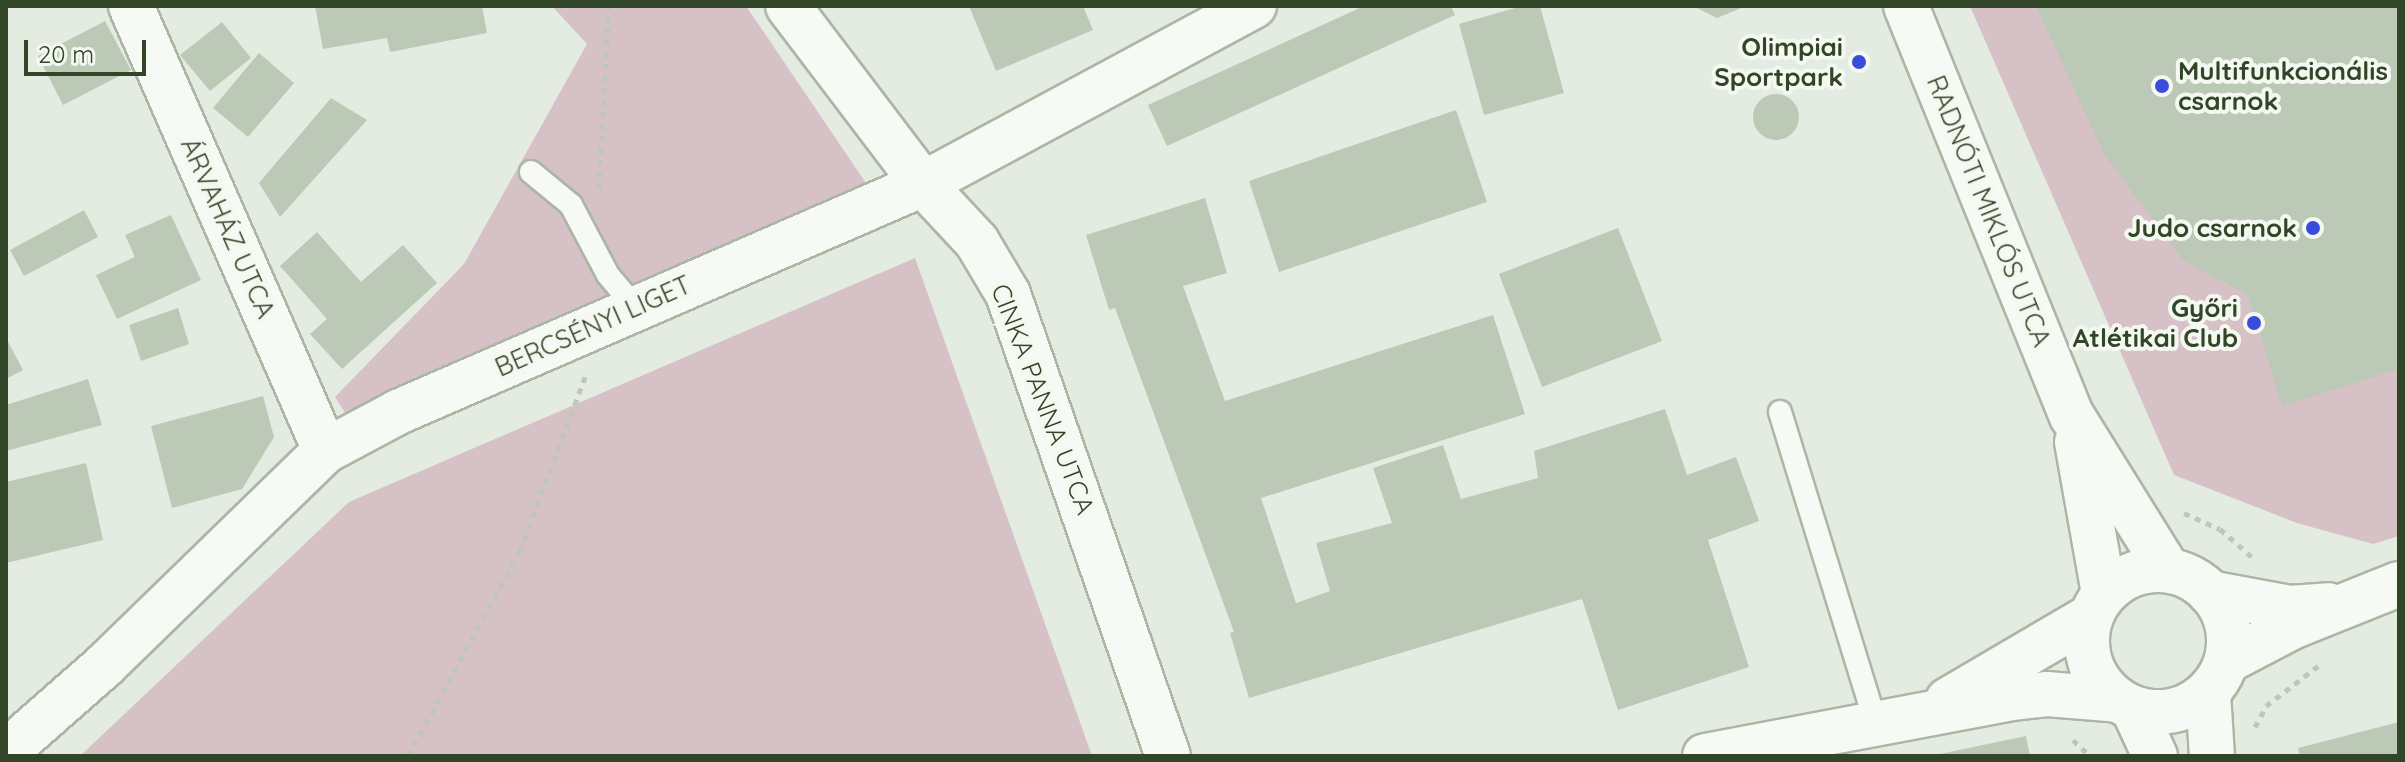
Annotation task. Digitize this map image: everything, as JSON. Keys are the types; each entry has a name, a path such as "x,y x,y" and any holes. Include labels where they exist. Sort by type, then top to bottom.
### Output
{"street":[{"name":"ÁRVAHÁZ UTCA","path":"131,6 325,451"},
{"name":"CINKA PANNA UTCA","path":"788,6 923,184 977,242 1008,294 1168,756"},
{"name":"BERCSÉNYI LIGET","path":"6,752 105,665 325,451 398,412 923,184 1254,6"},
{"name":"RADNÓTI MIKLÓS UTCA","path":"1906,6 2072,416 2168,570 2210,593"},
{"name":"RADNÓTI MIKLÓS UTCA","path":"2072,416 2097,605 2085,641 2090,665 2125,704 2155,756"},
{"path":"1933,710 2097,605 2123,579 2168,570"},
{"path":"1705,756 1876,724 1933,710 2047,694 2165,712 2189,706 2218,677 2344,604 2399,584"},
{"path":"2210,593 2290,608 2344,604"},
{"path":"2210,593 2225,618 2212,756"}],"lane":[{"path":"531,172 571,205 595,249 621,313"},
{"path":"1780,412 1876,724"}],"path":[{"path":"595,249 609,6"},
{"path":"408,756 520,551 621,313"},
{"path":"2253,736 2266,706 2313,669"}],"shaded area":[{"path":"552,6 746,6 870,189 347,416 335,397 464,264 587,44"},
{"name":"Győri Atlétikai Club","path":"1970,6 2399,6 2399,536 2373,544 2297,523 2174,475"},
{"path":"915,258 1092,756 80,756 349,502"}],"building":[{"path":"315,6 482,6 487,33 390,52 387,38 323,49"},
{"path":"969,6 1083,6 1093,30 996,71"},
{"path":"1364,6 1451,6 1455,15 1167,146 1148,105"},
{"path":"1522,6 1540,6 1564,93 1484,115 1459,24"},
{"path":"1693,6 1746,6 1717,18"},
{"path":"2036,6 2399,6 2399,369 2282,406 2247,294 2184,261 2104,154"},
{"path":"105,21 131,70 63,105 38,56"},
{"path":"222,22 251,58 210,91 180,55"},
{"path":"259,53 294,83 248,137 213,108"},
{"path":"1776,94 1792,101 1799,117 1792,133 1776,140 1760,133 1753,117 1760,101"},
{"path":"331,98 367,120 280,217 259,183"},
{"path":"1456,110 1487,202 1279,272 1249,181"},
{"path":"1205,198 1227,273 1183,286 1225,401 1493,315 1525,414 1261,498 1296,603 1330,591 1316,543 1392,523 1373,468 1443,445 1461,499 1538,478 1534,451 1665,409 1687,475 1736,457 1759,521 1708,540 1749,667 1618,710 1582,599 1249,698 1230,633 1234,632 1115,308 1109,310 1086,235"},
{"path":"84,210 98,237 24,276 10,250"},
{"path":"171,215 201,280 117,319 96,275 135,257 125,235"},
{"path":"1618,228 1662,341 1542,387 1499,274"},
{"path":"317,232 361,282 403,245 437,283 342,369 310,334 327,319 280,266"},
{"path":"178,308 189,344 141,361 129,325"},
{"path":"6,338 23,370 6,379"},
{"path":"88,379 102,425 6,451 6,405"},
{"path":"263,396 274,437 242,489 172,508 151,426"},
{"path":"86,463 103,540 6,563 6,482"},
{"path":"2399,722 2399,756 2300,756 2298,748"},
{"path":"2026,736 2030,756 1935,756 1935,755"}],"place":[{"name":"Olimpiai Sportpark","path":"1859,62"},
{"name":"Multifunkcionális csarnok","path":"2162,86"},
{"name":"Judo csarnok","path":"2313,228"},
{"name":"Győri Atlétikai Club","path":"2254,323"}]}
